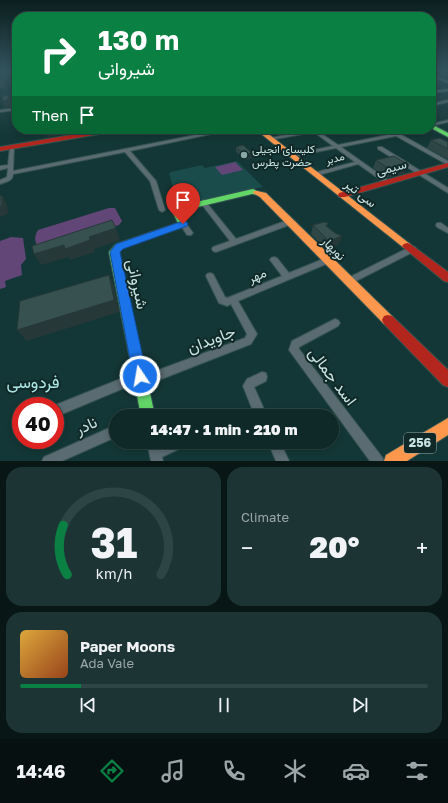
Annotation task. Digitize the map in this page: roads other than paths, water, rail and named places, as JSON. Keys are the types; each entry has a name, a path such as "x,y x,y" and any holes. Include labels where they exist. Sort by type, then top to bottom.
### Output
{"street":[{"path":"436,104 448,101"},
{"path":"0,111 12,110"},
{"path":"436,124 448,121"},
{"path":"436,128 448,135"},
{"path":"0,149 81,134"},
{"path":"0,182 10,176 126,150 208,134"},
{"name":"سی تیر","path":"264,134 446,274"},
{"path":"270,139 298,134"},
{"path":"319,134 387,182"},
{"path":"293,156 397,134 448,164"},
{"path":"10,176 12,147"},
{"path":"380,148 448,191"},
{"path":"126,150 153,181 162,210"},
{"name":"مدبر","path":"315,174 360,162"},
{"name":"سیمی","path":"342,194 448,164"},
{"path":"0,168 11,166"},
{"name":"نوبهار","path":"183,224 176,211 180,208 255,191 263,195 448,380"},
{"path":"203,202 234,242"},
{"path":"216,249 290,222"},
{"path":"183,224 189,233"},
{"name":"شیروانی","path":"146,409 114,254 119,246 183,224"},
{"path":"439,224 448,231"},
{"path":"349,281 412,249"},
{"path":"274,260 287,277"},
{"name":"مهر","path":"233,300 328,260"},
{"path":"210,276 222,300 227,302 233,300"},
{"name":"جاویدان","path":"140,379 248,341 252,334 233,300"},
{"name":"اسد جمالی","path":"335,323 295,344 294,350 378,461"},
{"path":"258,409 249,391 249,385 262,376"},
{"path":"64,408 140,379"},
{"name":"256","path":"392,461 448,426"},
{"name":"نادر","path":"48,461 109,434"},
{"path":"277,449 283,461"}],"place":[{"name":"کلیسای انجیلی حضرت پطرس","path":"244,155"}],"district":[{"name":"فردوسی","path":"33,382"}]}
